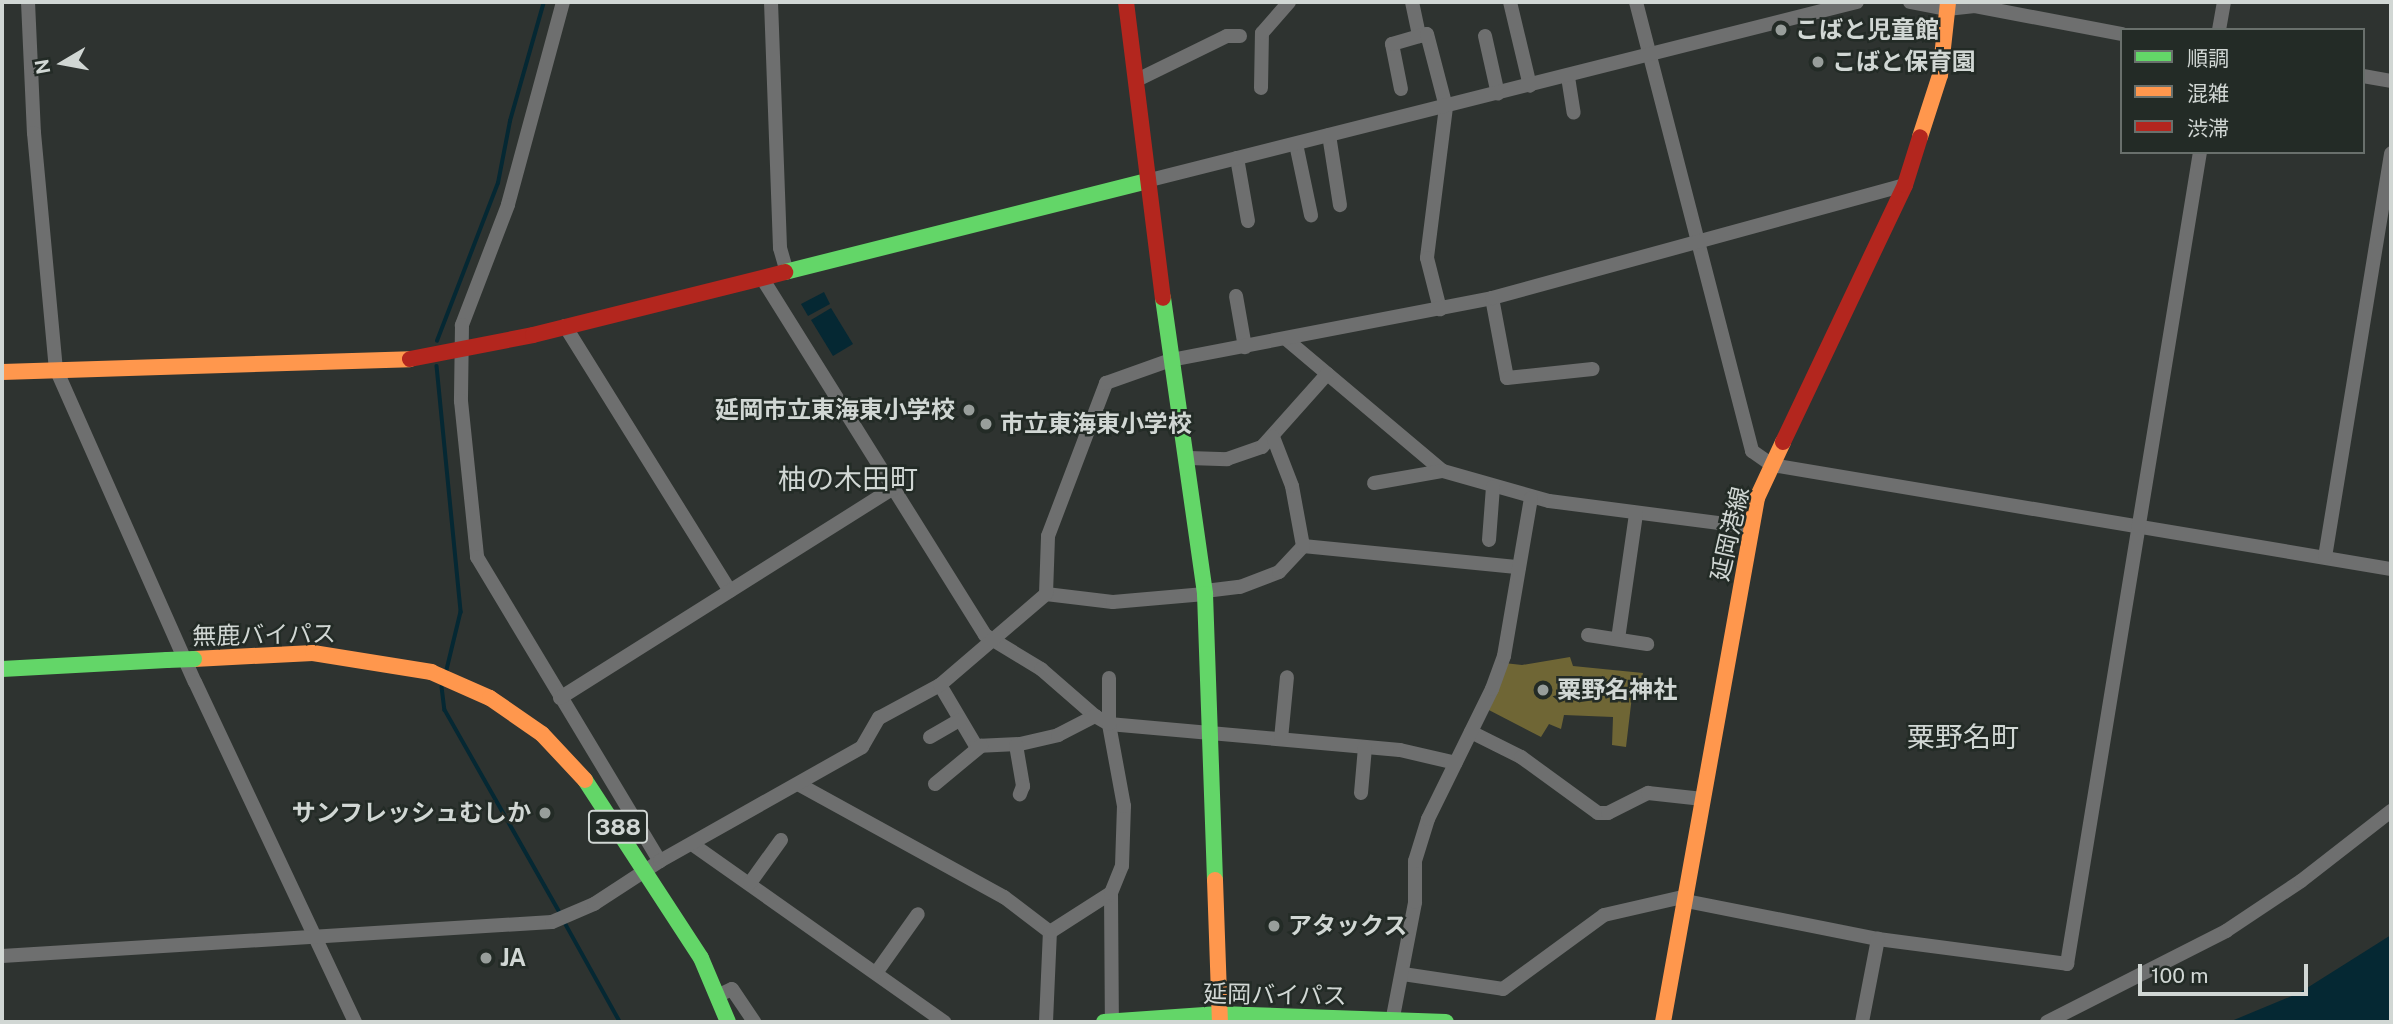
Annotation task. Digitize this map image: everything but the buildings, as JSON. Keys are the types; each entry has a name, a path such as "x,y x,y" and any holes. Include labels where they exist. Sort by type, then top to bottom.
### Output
{"main road":[{"path":"1126,2 1137,80 1146,181 1171,360 1189,458 1205,593 1219,1018"},
{"name":"延岡港線","path":"1663,1022 1687,898 1750,527 1772,465 1905,185 1940,75 1947,6"},
{"path":"2,372 347,364 463,351 1146,181"},
{"name":"388","path":"2,652 14,652 43,667"},
{"name":"無鹿バイパス","path":"2,669 313,653 392,661 454,680 491,698 542,734 597,793 719,995 728,1022"},
{"name":"388","path":"2,683 19,681 43,667"},
{"name":"延岡バイパス","path":"1104,1022 1219,1018 1446,1022"}],"street":[{"path":"28,2 34,133 56,369 195,682 355,1022"},
{"path":"563,2 508,205 462,325 461,401 477,557 660,861"},
{"path":"771,2 780,248 787,272"},
{"path":"1261,88 1262,33 1289,2"},
{"path":"1412,2 1419,36"},
{"path":"1510,2 1530,86"},
{"path":"1636,2 1752,451 1772,465 2139,529 2391,569"},
{"path":"1146,181 1651,57 1857,2"},
{"path":"1910,2 1975,6 2120,34"},
{"path":"2219,28 2224,2"},
{"path":"1401,89 1392,44 1427,34 1446,107 1427,258 1440,309"},
{"path":"1137,80 1227,36 1240,36"},
{"path":"1485,36 1498,94"},
{"path":"2365,76 2391,81"},
{"path":"1568,77 1574,113"},
{"path":"1329,135 1340,205"},
{"path":"1296,144 1311,215"},
{"path":"2325,557 2391,153"},
{"path":"1403,974 1503,989 1604,915 1687,898 1878,939 2067,964 2200,154"},
{"path":"1237,158 1248,221"},
{"path":"1046,594 1048,537 1106,383 1171,360 1492,298 1905,185"},
{"path":"762,278 893,488 992,639 1041,669 1095,716 1109,724 1365,747 1456,763"},
{"path":"1236,296 1245,347"},
{"path":"1492,298 1507,378 1593,369"},
{"path":"565,326 730,591"},
{"path":"1286,339 1443,471 1531,498 1750,527"},
{"path":"1189,458 1214,461 1241,457 1273,437 1327,374"},
{"path":"2,956 316,937 562,918 800,785 862,747 879,718 940,685 1046,594 1113,602 1205,593 1265,579 1293,561 1303,546 1292,486 1273,437"},
{"path":"1374,484 1443,471"},
{"path":"1489,540 1493,487"},
{"path":"560,698 893,488"},
{"path":"1392,1021 1415,902 1415,861 1428,819 1471,732 1504,656 1531,498"},
{"path":"1618,639 1636,514"},
{"path":"1303,546 1519,567"},
{"path":"1588,635 1647,644"},
{"path":"1281,739 1287,677"},
{"path":"1109,678 1109,724 1124,806 1122,866 1111,893 1112,1021"},
{"path":"940,685 976,746 1016,745 1069,731 1095,716"},
{"path":"930,737 960,720"},
{"path":"1471,732 1521,757 1598,813 1608,813 1648,793 1703,799"},
{"path":"1016,745 1023,786 1020,794"},
{"path":"935,784 981,746"},
{"path":"1362,793 1365,747"},
{"path":"800,785 1004,897 1050,932"},
{"path":"2047,1022 2226,931 2301,881 2391,811"},
{"path":"750,883 781,840"},
{"path":"692,844 944,1022"},
{"path":"1050,932 1111,893"},
{"path":"876,973 918,914"},
{"path":"1046,1022 1050,932"},
{"path":"1862,1022 1878,939"},
{"path":"719,995 732,989 754,1022"}],"shaded area":[{"path":"1570,657 1573,666 1643,673 1642,678 1634,679 1626,747 1612,745 1613,717 1564,715 1561,729 1549,724 1541,737 1485,708 1504,663 1522,665"}],"water":[{"path":"824,292 830,304 808,316 801,304"},
{"path":"831,308 853,344 833,356 811,320"},
{"path":"2391,935 2391,1022 2229,1022 2299,993"}],"waterway":[{"path":"437,341 498,183 510,121 544,2"},
{"path":"437,366 461,612 447,670"},
{"path":"442,687 445,710 561,914"},
{"path":"564,921 619,1020"}],"traffic: fast":[{"path":"785,272 1146,181"},
{"path":"1163,298 1205,594 1215,880"},
{"path":"167,660 194,659"},
{"path":"2,669 167,660"},
{"path":"585,780 701,958 728,1022"},
{"path":"1104,1022 1219,1014 1446,1022"}],"traffic: slow":[{"path":"1920,137 1940,75 1948,2"},
{"path":"2,372 410,359"},
{"path":"1663,1022 1757,498 1783,442"},
{"path":"194,659 313,653 431,672 490,698 542,734 585,780"},
{"path":"1215,880 1220,1022"}],"traffic: jam":[{"path":"1126,2 1163,298"},
{"path":"1783,442 1905,185 1920,137"},
{"path":"410,359 533,335 785,272"}],"place":[{"name":"こばと児童館","path":"1781,30"},
{"name":"こばと保育園","path":"1818,62"},
{"name":"延岡市立東海東小学校","path":"969,410"},
{"name":"市立東海東小学校","path":"986,424"},
{"name":"粟野名神社","path":"1543,690"},
{"name":"サンフレッシュむしか","path":"545,813"},
{"name":"アタックス","path":"1274,926"},
{"name":"JA","path":"486,958"}],"district":[{"name":"柚の木田町","path":"848,479"},
{"name":"粟野名町","path":"1963,737"}]}
